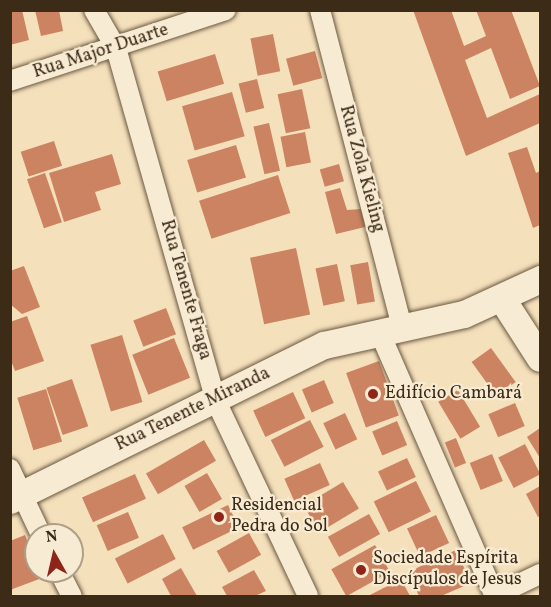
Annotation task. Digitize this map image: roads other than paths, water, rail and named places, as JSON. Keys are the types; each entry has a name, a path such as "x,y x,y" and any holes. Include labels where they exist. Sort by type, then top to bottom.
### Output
{"street":[{"name":"Rua Tenente Fraga","path":"94,10 116,48 215,399 309,597"},
{"name":"Rua Major Duarte","path":"10,81 226,10"},
{"name":"Rua Zola Kieling","path":"320,10 391,329 495,596"},
{"name":"Rua Tenente Miranda","path":"16,497 324,345 464,314 502,299 540,279"},
{"path":"502,299 540,358"},
{"path":"10,469 16,497 33,523"},
{"path":"495,596 540,574"},
{"path":"65,583 72,597"}],"place":[{"name":"Edifício Cambará","path":"373,394"},
{"name":"Residencial Pedra do Sol","path":"219,517"},
{"name":"Sociedade Espírita Discípulos de Jesus","path":"361,570"}]}
